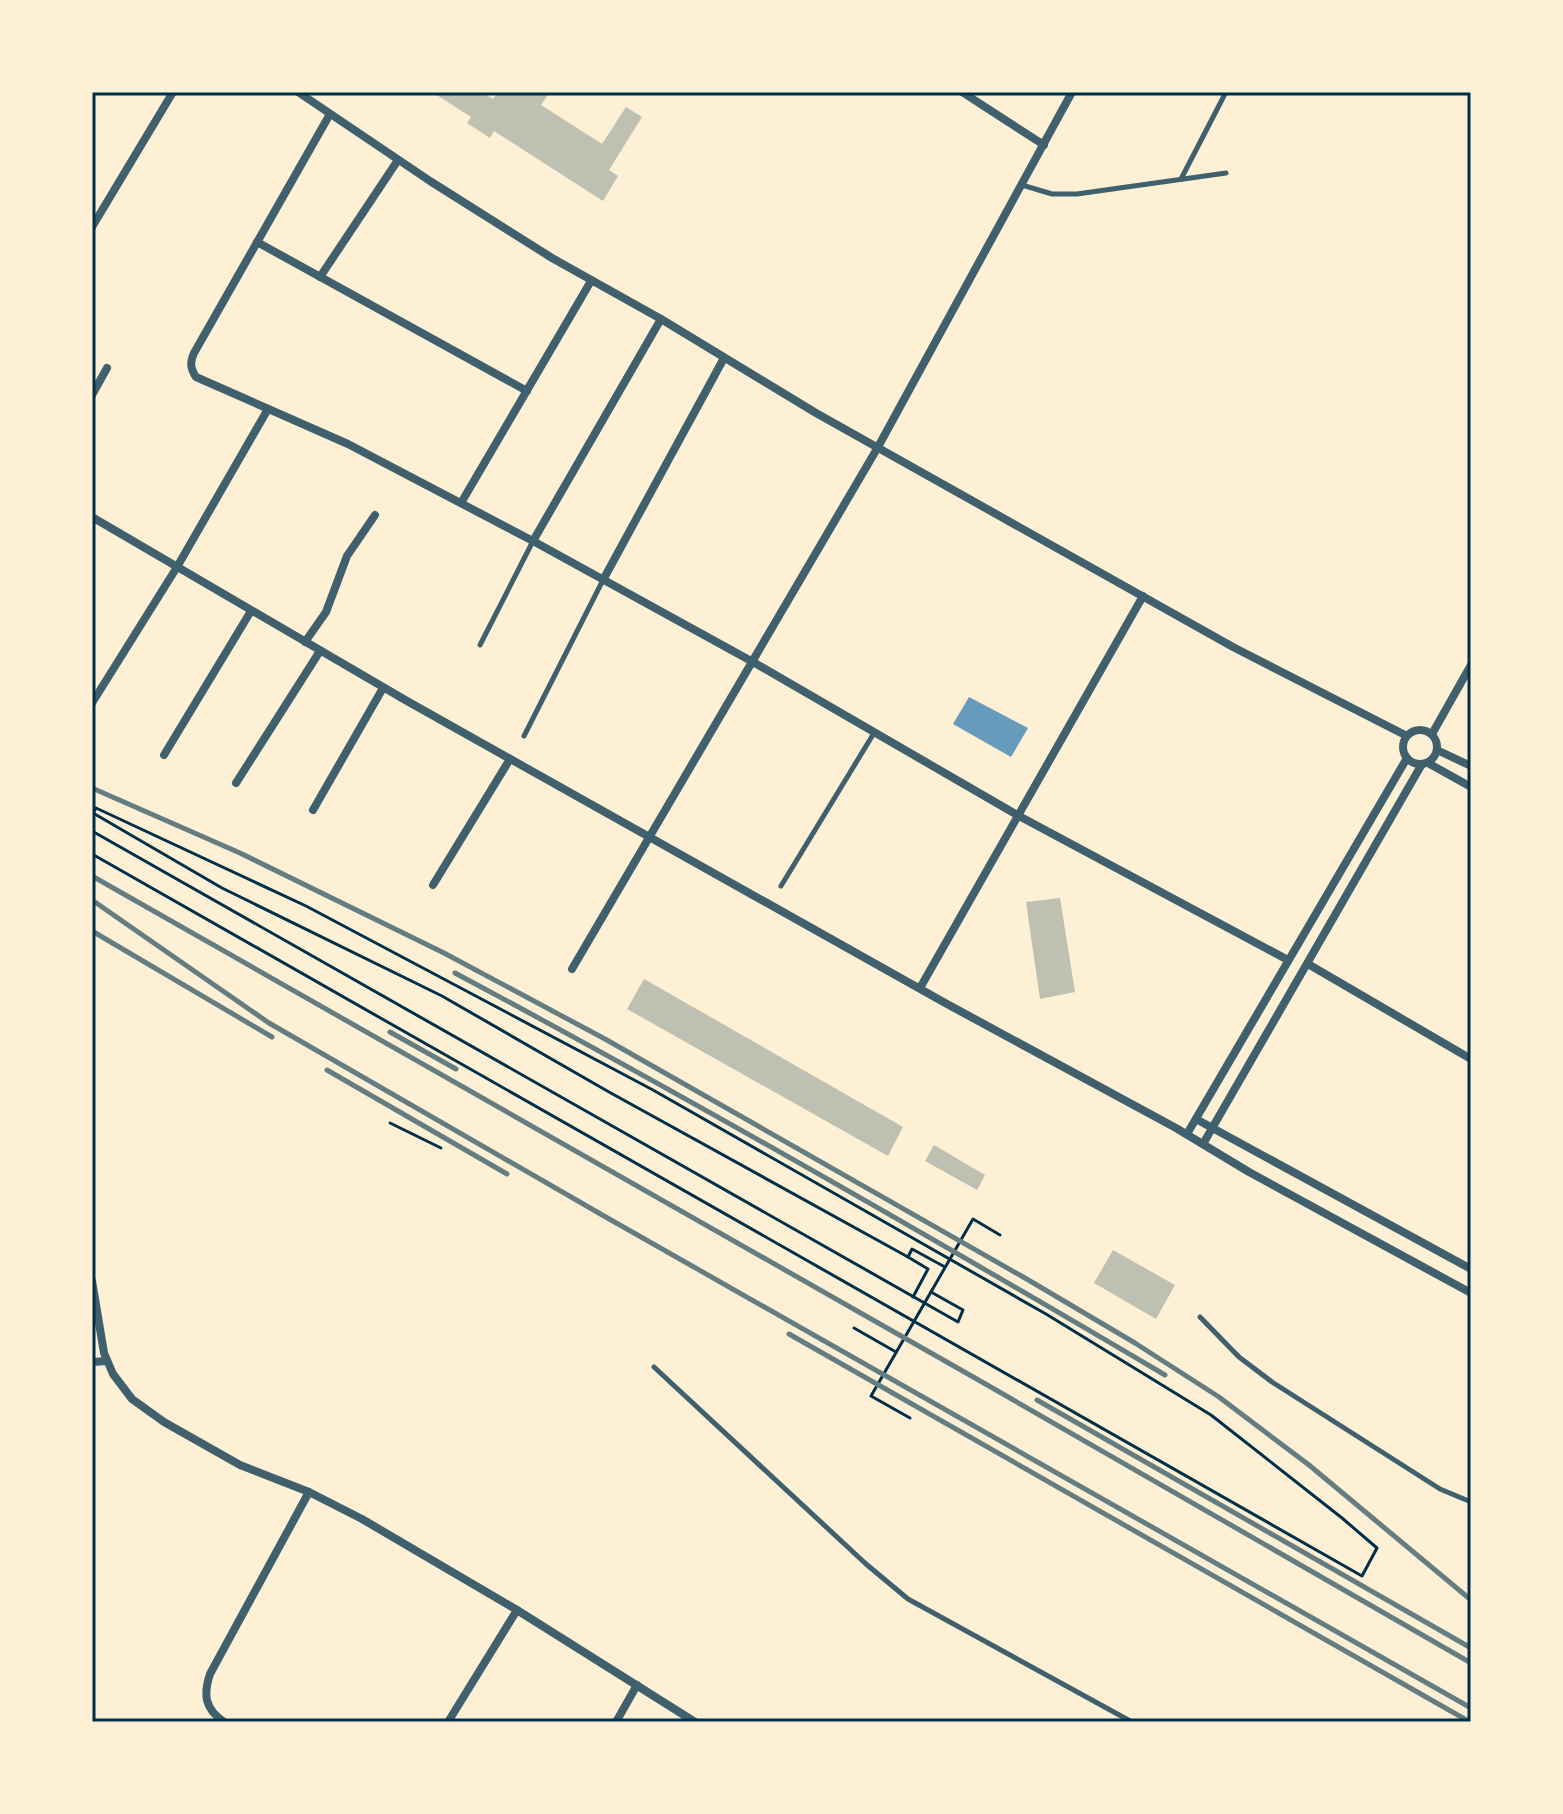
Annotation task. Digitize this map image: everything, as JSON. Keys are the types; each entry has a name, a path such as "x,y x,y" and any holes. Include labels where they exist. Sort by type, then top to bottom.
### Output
{"street":[{"path":"92,227 173,92"},
{"path":"298,92 398,160 591,281 878,447 1281,673 1407,736"},
{"path":"962,92 1044,145"},
{"path":"572,969 878,447 1072,92"},
{"path":"330,114 191,362 192,370 205,382 348,444 533,541 753,662 1019,816 1288,960"},
{"path":"320,277 398,160"},
{"path":"257,242 527,391"},
{"path":"461,503 591,281"},
{"path":"533,541 661,319"},
{"path":"603,580 724,358"},
{"path":"92,395 107,368"},
{"path":"92,703 177,567 268,409"},
{"path":"305,642 326,612 347,556 375,515"},
{"path":"92,517 383,688 1471,1293"},
{"path":"920,988 1143,596"},
{"path":"164,755 251,611"},
{"path":"236,783 320,651"},
{"path":"1471,665 1432,734 1437,750 1471,766"},
{"path":"313,810 383,688"},
{"path":"1432,734 1422,730 1411,732 1403,747 1407,758 1417,764 1425,763 1471,787"},
{"path":"1203,1144 1425,763 1437,750"},
{"path":"1187,1134 1407,758"},
{"path":"433,885 510,759"},
{"path":"1308,964 1471,1059"},
{"path":"1196,1119 1471,1269"},
{"path":"92,1281 107,1361 132,1399 164,1422 240,1465 309,1492 362,1519 517,1610 695,1722"},
{"path":"92,1362 107,1361"},
{"path":"224,1722 208,1706 205,1698 210,1674 309,1492"},
{"path":"448,1722 517,1610"},
{"path":"616,1722 637,1685"}],"lane":[{"path":"1181,179 1226,92"},
{"path":"1022,185 1052,194 1077,194 1226,173"},
{"path":"480,645 533,541"},
{"path":"524,736 603,580"},
{"path":"781,886 874,733"},
{"path":"1200,1317 1239,1357 1272,1382 1440,1489 1471,1502"},
{"path":"654,1367 866,1564 908,1599 1132,1722"}],"path":[{"path":"92,854 1362,1576 1377,1548 1342,1518 1211,1415 1046,1314 653,1090 319,914 96,808 93,813 222,888 442,996 908,1257 928,1269 913,1297"},
{"path":"92,831 958,1322 963,1310 931,1292"},
{"path":"390,1123 441,1148"},
{"path":"910,1418 871,1396 973,1219 1000,1235"},
{"path":"908,1257 912,1249 945,1267"},
{"path":"854,1328 897,1352"}],"water":[{"path":"969,697 1028,728 1011,757 953,724"}],"building":[{"path":"432,92 481,92 493,99 498,92 550,92 541,105 602,144 626,107 642,117 609,170 618,176 603,201 494,131 490,138 467,123 471,117"},
{"path":"1060,898 1075,992 1040,999 1026,902"},
{"path":"644,979 903,1127 888,1156 627,1009"},
{"path":"934,1145 985,1175 977,1190 925,1161"},
{"path":"1113,1250 1175,1285 1156,1319 1094,1283"}],"railway":[{"path":"92,788 240,853 444,953 605,1039 1025,1278 1219,1397 1309,1465 1471,1600"},
{"path":"92,876 1471,1663"},
{"path":"92,900 269,1023 1471,1708"},
{"path":"92,931 272,1037"},
{"path":"455,973 812,1170 1165,1375"},
{"path":"390,1032 456,1069"},
{"path":"327,1070 507,1174"},
{"path":"789,1334 1470,1722"},
{"path":"1037,1400 1471,1648"}]}
